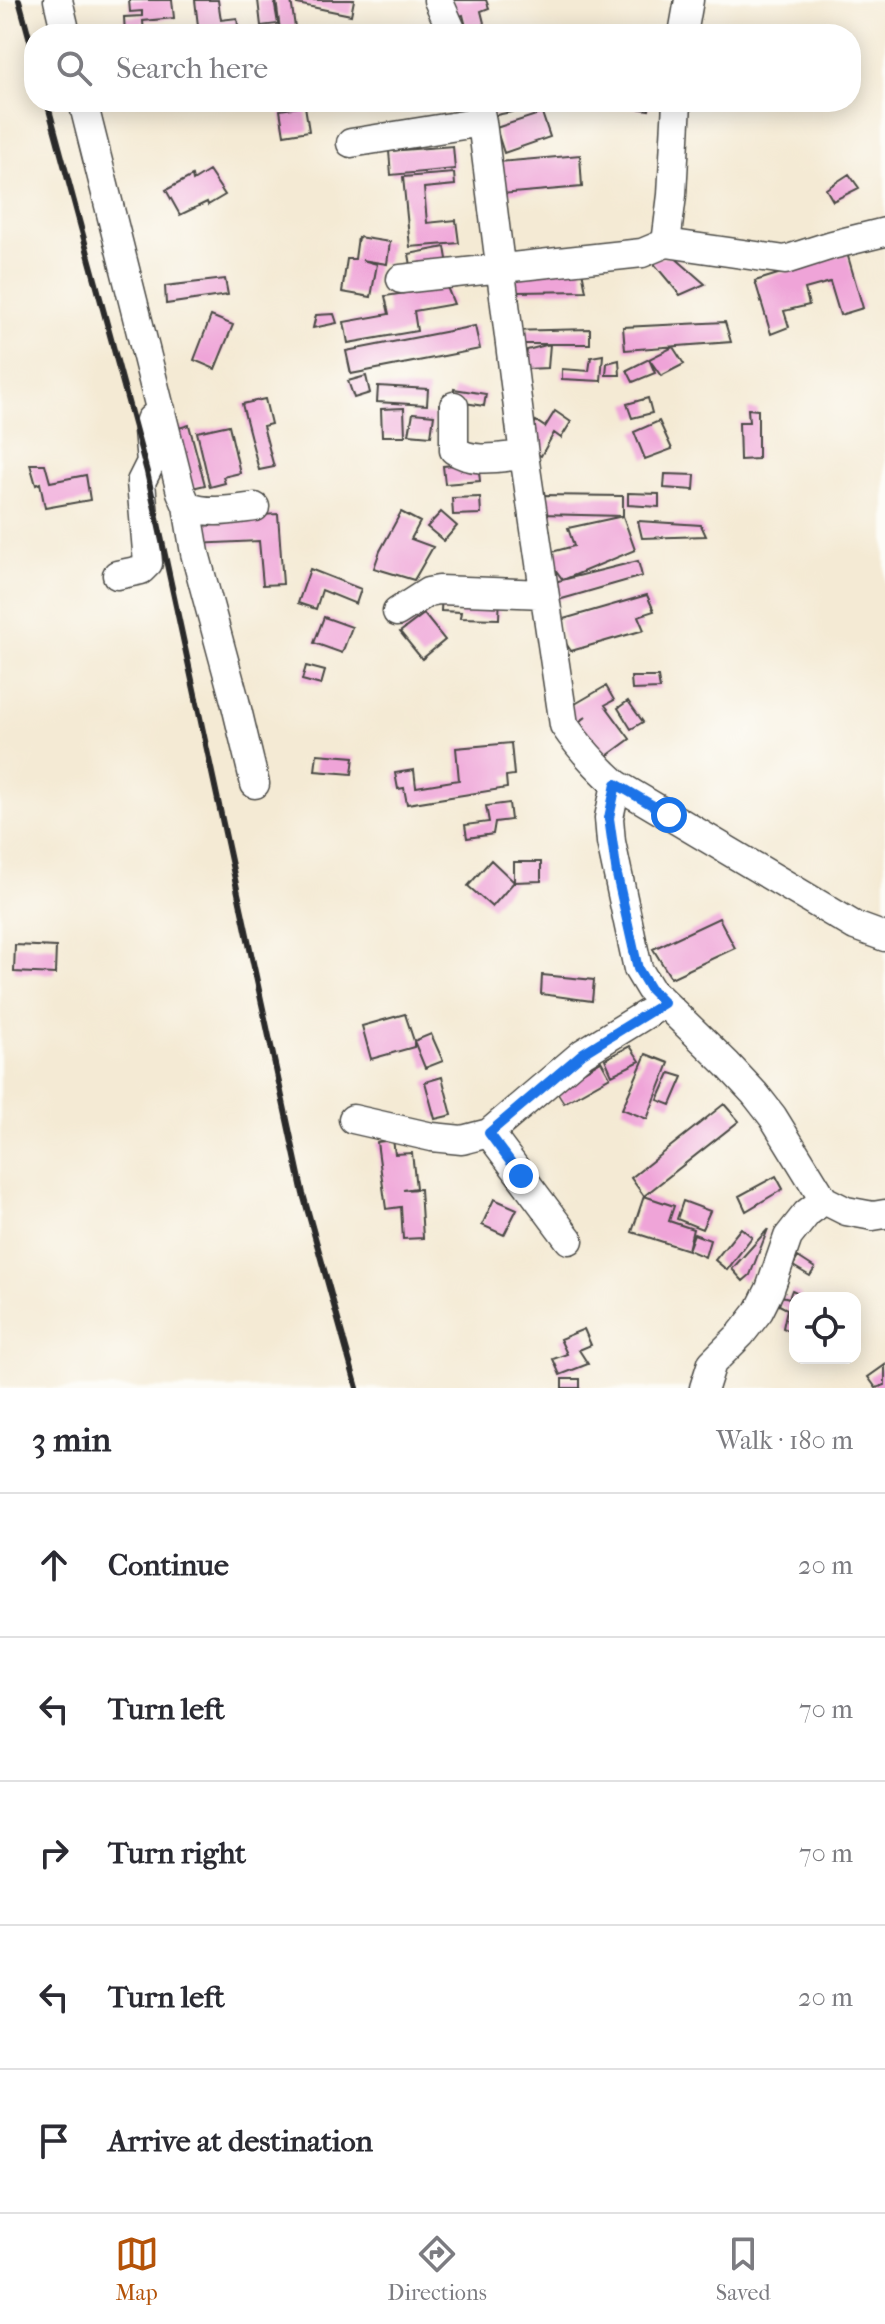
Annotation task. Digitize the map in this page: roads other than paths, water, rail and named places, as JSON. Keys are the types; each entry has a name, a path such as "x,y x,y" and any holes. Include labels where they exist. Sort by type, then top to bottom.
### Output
{"street":[{"path":"58,0 64,24"},
{"path":"438,0 449,24"},
{"path":"685,24 689,0"},
{"path":"86,112 255,784"},
{"path":"351,143 480,112 524,455 564,725 594,763 616,784 855,926 885,937"},
{"path":"666,243 677,112"},
{"path":"401,279 642,253 666,243 785,260 885,232"},
{"path":"454,406 454,450 463,457 487,459 524,455"},
{"path":"117,575 141,570 148,563 141,482 151,462 150,420 161,410"},
{"path":"187,506 197,511 255,507"},
{"path":"397,612 428,592 439,590 544,594"},
{"path":"616,784 609,818 620,889 638,969 650,989 755,1094 773,1117 824,1200 846,1211 873,1216 885,1214"},
{"path":"353,1119 432,1137 462,1140 489,1133 583,1053 664,1003"},
{"path":"489,1133 569,1240"},
{"path":"704,1388 712,1363 759,1311 788,1237 807,1213 824,1200"}],"railway":[{"path":"19,0 26,24"},
{"path":"50,112 147,472 303,1194 357,1388"}]}
